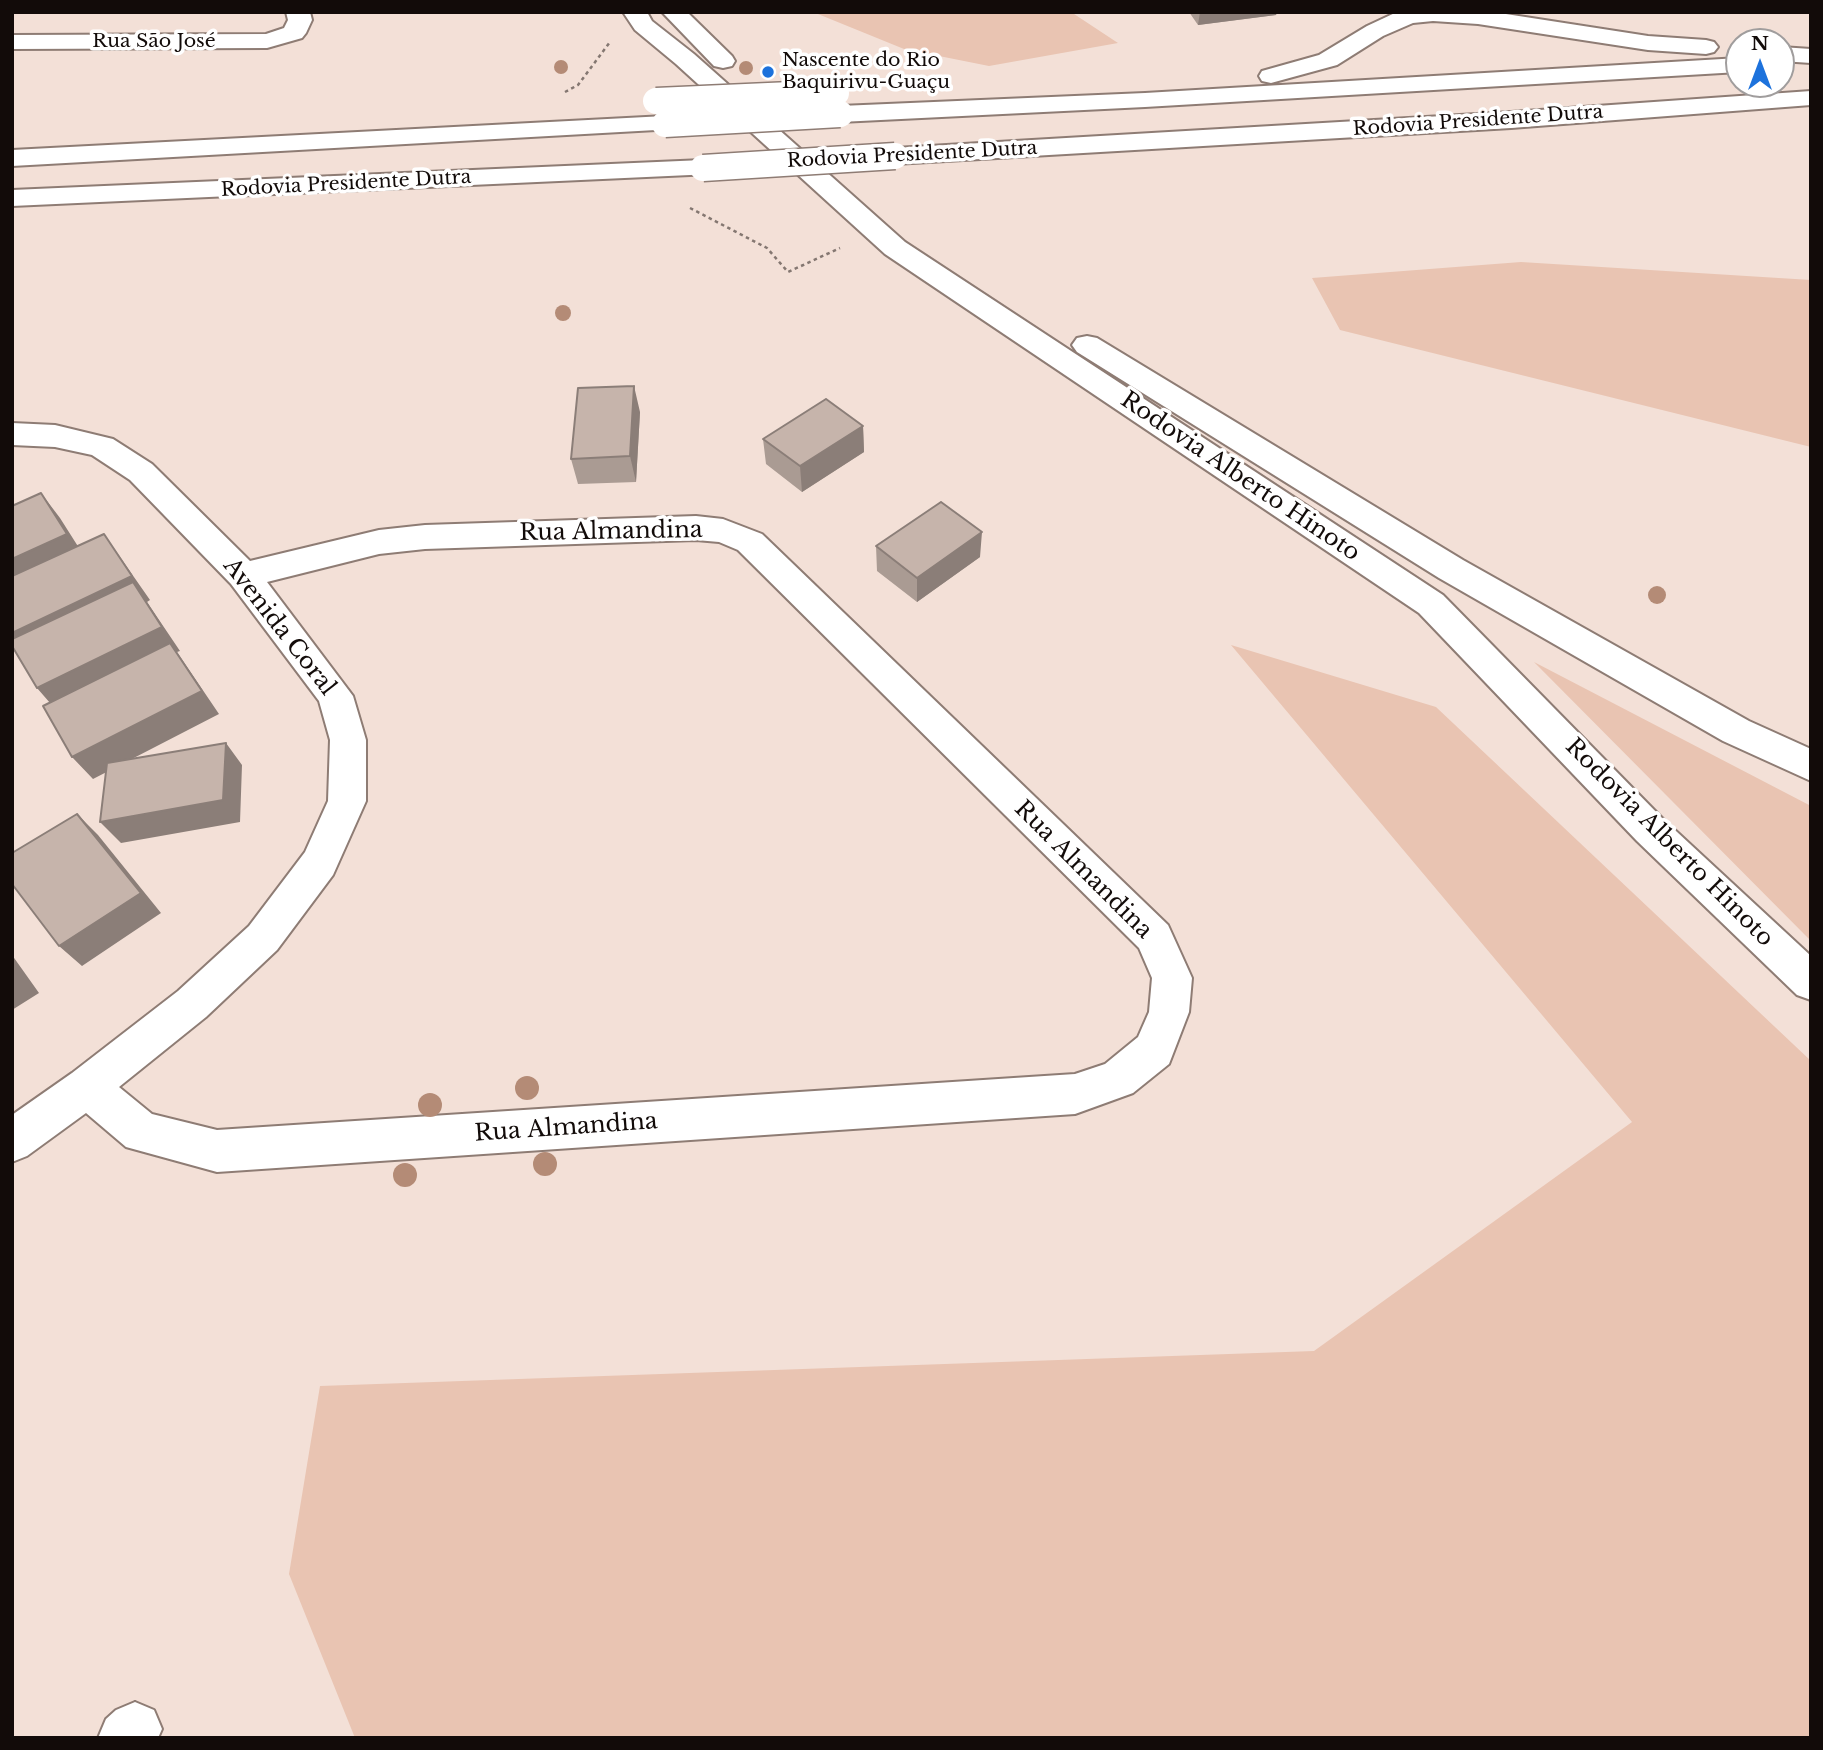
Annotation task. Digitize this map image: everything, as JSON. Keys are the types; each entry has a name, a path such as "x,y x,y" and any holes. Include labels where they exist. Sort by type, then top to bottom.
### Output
{"main road":[{"name":"Rodovia Alberto Hinoto","path":"673,12 738,75 820,145 889,210 991,287 1451,569 1736,731 1811,766"},
{"path":"1145,100 1313,65 1405,14 1478,17 1647,43 1725,49"},
{"name":"Rua São José","path":"12,42 267,41 296,23"},
{"name":"Rodovia Alberto Hinoto","path":"626,24 643,25 685,59 895,248 1431,604 1650,830 1811,982"},
{"name":"Rodovia Presidente Dutra","path":"12,158 661,113 838,104 1145,100 1725,66"},
{"name":"Rodovia Presidente Dutra","path":"12,198 703,168 1511,120 1811,98"},
{"name":"Avenida Coral","path":"12,434 55,436 102,447 141,472 243,575 335,696 348,740 347,801 319,863 263,938 192,1004 88,1087 12,1141"},
{"name":"Rua Almandina","path":"88,1087 142,1132 216,1151 1075,1094 1118,1079 1154,1050 1169,1012 1172,978 1154,937 750,542 723,531 696,528 425,537 379,542 243,575"},
{"path":"1736,731 1811,754"}],"path":[{"path":"558,97 578,85 602,50 626,24"},
{"path":"680,203 767,248 788,272 849,244"}],"shaded area":[{"path":"813,12 1071,12 1118,43 989,66 904,49"},
{"path":"1521,262 1811,280 1811,447 1340,330 1312,278"},
{"path":"1231,645 1436,707 1811,1061 1811,1738 355,1738 289,1574 320,1386 1314,1351 1632,1122"},
{"path":"1534,662 1811,806 1811,941"}],"building":[{"path":"634,386 630,456 571,459 578,388"},
{"path":"826,399 863,426 800,466 763,439"},
{"path":"41,493 67,534 12,559 12,506"},
{"path":"941,502 982,532 917,578 876,546"},
{"path":"104,534 132,576 12,633 12,576"},
{"path":"133,582 162,627 37,688 12,646 12,639"},
{"path":"170,643 202,691 72,757 43,706"},
{"path":"226,743 223,800 100,822 107,763"},
{"path":"77,814 141,893 59,946 12,884 12,853"}],"place":[{"name":"Nascente do Rio Baquirivu-Guaçu","path":"768,72"}]}
